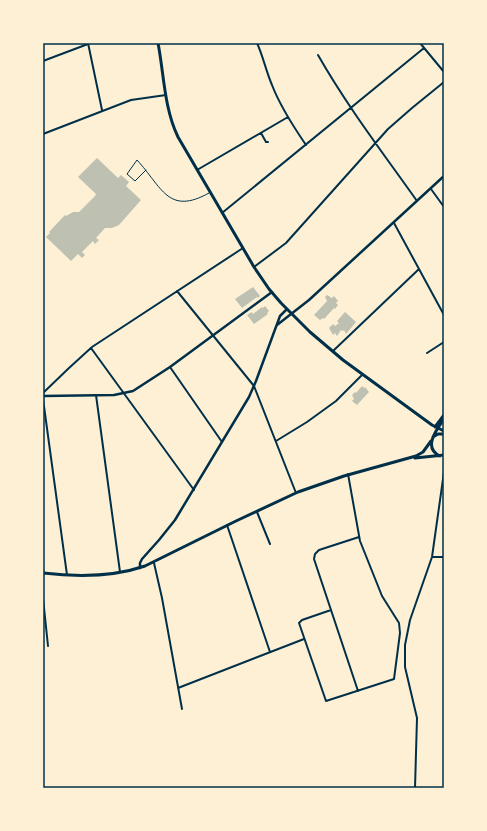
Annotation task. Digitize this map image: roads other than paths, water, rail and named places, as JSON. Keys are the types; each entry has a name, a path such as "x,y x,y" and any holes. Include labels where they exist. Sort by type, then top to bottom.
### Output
{"main road":[{"path":"158,43 166,95 174,130 254,267 272,292 292,314 332,351 362,375 444,432"},
{"path":"440,456 434,451 432,439 436,427 444,415"},
{"path":"436,427 444,419"},
{"path":"43,573 67,575 103,574 140,568 154,563 227,525 296,493 348,474 409,458 421,453 437,434 444,432"},
{"path":"409,458 444,455"}],"street":[{"path":"257,43 272,85 288,117 306,145"},
{"path":"420,43 444,72"},
{"path":"43,60 88,44 102,111"},
{"path":"222,213 424,48"},
{"path":"318,55 350,108 418,201"},
{"path":"254,267 286,243 376,142 412,108 444,82"},
{"path":"43,134 135,99 166,95"},
{"path":"197,170 288,117"},
{"path":"261,133 266,142 268,142"},
{"path":"278,325 309,300 444,176"},
{"path":"430,189 444,208"},
{"path":"394,223 444,315"},
{"path":"67,575 43,396 53,382 91,348 243,248"},
{"path":"332,351 419,269"},
{"path":"177,291 254,386 296,493"},
{"path":"43,396 125,394 140,388 272,292"},
{"path":"140,568 142,559 170,527 223,443 254,386 278,325 280,316 287,309"},
{"path":"427,353 444,342"},
{"path":"91,348 194,490"},
{"path":"170,367 223,443"},
{"path":"276,441 307,422 336,401 362,375"},
{"path":"96,395 120,572"},
{"path":"415,788 417,718 405,667 405,645 410,620 432,557 444,472"},
{"path":"331,610 301,620 299,625 326,701 394,679 400,625 382,596 359,537 348,474"},
{"path":"256,511 270,544"},
{"path":"227,525 270,652"},
{"path":"358,690 314,562 314,555 316,552 321,550 359,537"},
{"path":"432,557 444,557"},
{"path":"154,563 161,593 182,709"},
{"path":"43,598 48,646"},
{"path":"178,688 304,639"}],"lane":[{"path":"146,170 135,181 126,174 137,160 146,170 162,190 177,202 192,202 210,193"}]}
